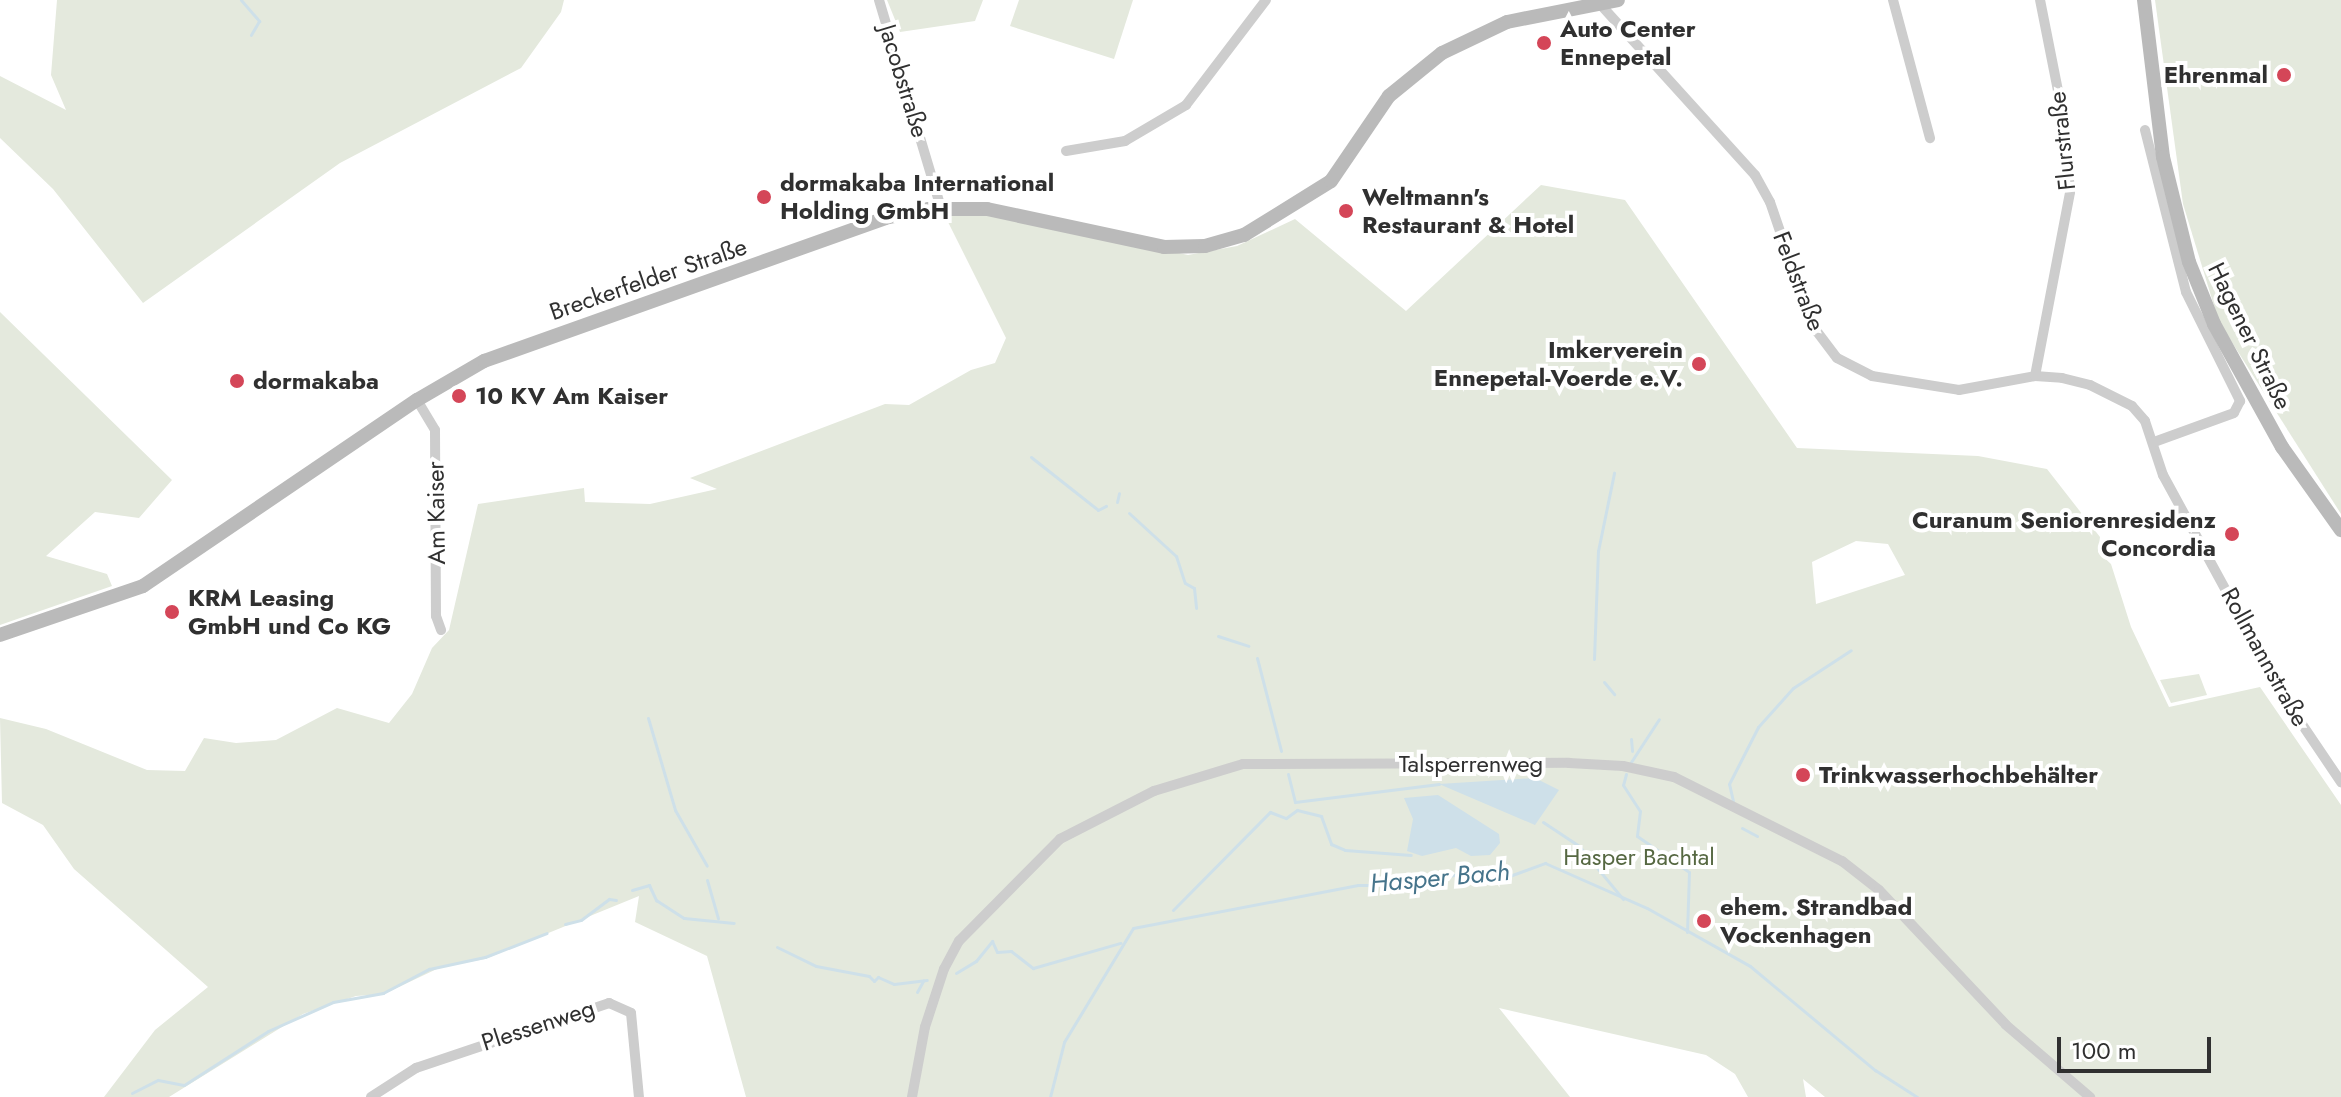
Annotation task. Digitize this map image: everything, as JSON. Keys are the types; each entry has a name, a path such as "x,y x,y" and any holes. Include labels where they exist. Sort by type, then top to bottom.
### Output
{"main road":[{"name":"Breckerfelder Straße","path":"0,635 143,586 417,400 517,347 885,218 941,208 987,209 1142,245 1188,248 1232,239 1284,214 1331,181 1389,96 1419,68 1479,32 1566,4 1618,0"},
{"name":"Hagener Straße","path":"2144,0 2163,157 2189,262 2214,324 2282,447 2341,530"}],"street":[{"name":"Jacobstraße","path":"879,0 941,208"},
{"path":"1066,151 1125,141 1186,105 1266,0"},
{"path":"1893,0 1918,78 1930,138"},
{"name":"Flurstraße","path":"2035,376 2070,192 2064,121 2040,0"},
{"name":"Feldstraße","path":"1599,3 1755,175 1770,202 1812,325 1837,358 1872,376 1959,390 2035,376 2079,381 2122,399 2145,421 2154,442"},
{"path":"2145,130 2186,292 2240,401 2234,413 2154,442"},
{"name":"Am Kaiser","path":"417,400 435,430 436,616 441,630"},
{"name":"Rollmannstraße","path":"2154,442 2163,475 2287,702 2341,782"},
{"name":"Talsperrenweg","path":"912,1097 925,1027 944,969 959,941 1060,839 1087,825 1154,791 1243,764 1569,763 1623,766 1674,777 1842,861 1879,890 2006,1025 2090,1097"},
{"name":"Plessenweg","path":"371,1097 429,1062 609,1003 631,1013 639,1097"}],"green space":[{"path":"57,0 564,0 561,12 521,68 340,163 143,303 53,189 0,138 0,76 66,110 51,75"},
{"path":"887,0 983,0 975,21 900,32"},
{"path":"1019,0 1133,0 1114,59 1010,26"},
{"path":"2155,0 2341,0 2341,514 2219,322 2183,204"},
{"name":"Hasper Bachtal","path":"1541,185 1625,200 1797,448 1978,456 2047,469 2100,537 2098,552 2111,564 2131,627 2169,707 2260,687 2341,805 2341,1097 1825,1097 1803,1079 1806,1097 1748,1097 1735,1074 1706,1055 1499,1008 1570,1097 746,1097 707,956 635,922 639,896 485,959 441,967 384,994 356,996 303,1014 169,1097 104,1097 155,1030 208,987 74,869 43,825 2,803 0,718 46,729 147,770 185,771 204,738 236,743 276,740 337,708 389,723 412,694 432,648 449,630 478,504 584,488 585,502 650,504 717,489 690,478 885,404 909,405 971,370 995,363 1006,338 943,212 1016,218 1188,255 1237,246 1295,219 1406,311","holes":["1856,541 1888,544 1905,575 1816,604 1812,562"]},
{"path":"0,312 172,480 139,518 95,512 46,556 107,574 112,586 0,625"},
{"path":"2199,674 2207,695 2171,703 2160,680"}],"shaded area":[{"path":"1535,778 1559,790 1535,825 1439,784"},
{"path":"1438,795 1499,834 1500,843 1490,855 1471,856 1456,848 1422,856 1407,851 1413,819 1404,798"}],"waterway":[{"path":"241,0 259,21 251,35"},
{"path":"1031,457 1098,510 1106,506"},
{"path":"1594,659 1598,551 1614,473"},
{"path":"1117,502 1119,493"},
{"path":"1129,513 1176,556 1185,583 1194,588 1196,608"},
{"path":"1218,636 1248,646"},
{"path":"1733,801 1729,784 1758,727 1793,688 1851,650"},
{"path":"1257,658 1281,751"},
{"path":"1604,682 1614,694"},
{"path":"648,718 675,810 707,866"},
{"path":"1631,762 1659,719"},
{"path":"1631,739 1632,751"},
{"path":"1288,774 1295,802 1439,784"},
{"path":"1626,774 1623,785 1640,811 1637,836 1689,872 1687,932"},
{"path":"1173,910 1270,812 1286,818 1297,810 1321,816 1331,844 1345,850 1411,855"},
{"path":"1543,822 1579,846 1623,899"},
{"path":"1742,828 1757,836"},
{"name":"Hasper Bach","path":"1050,1097 1064,1042 1133,928 1358,885 1398,885 1471,872 1504,878 1545,863 1647,908 1750,966 1875,1070 1917,1097"},
{"path":"707,880 718,918"},
{"path":"632,890 649,885 656,900 684,918 734,923"},
{"path":"565,924 581,920 609,899 616,900"},
{"path":"132,1093 158,1080 184,1085 268,1031 333,1002 383,993 429,969 485,957 547,933"},
{"path":"956,973 976,961 992,941 997,952 1011,951 1033,968 1120,943"},
{"path":"777,947 816,966 869,976 874,981 878,977 894,984 927,980"},
{"path":"917,992 923,981"}],"place":[{"name":"Auto Center Ennepetal","path":"1544,43"},
{"name":"Ehrenmal","path":"2284,75"},
{"name":"dormakaba International Holding GmbH","path":"764,197"},
{"name":"Weltmann's Restaurant & Hotel","path":"1346,211"},
{"name":"Imkerverein Ennepetal-Voerde e.V.","path":"1699,364"},
{"name":"dormakaba","path":"237,381"},
{"name":"10 KV Am Kaiser","path":"459,396"},
{"name":"Curanum Seniorenresidenz Concordia","path":"2232,534"},
{"name":"KRM Leasing GmbH und Co KG","path":"172,612"},
{"name":"Trinkwasserhochbehälter","path":"1803,775"},
{"name":"ehem. Strandbad Vockenhagen","path":"1704,921"}]}
